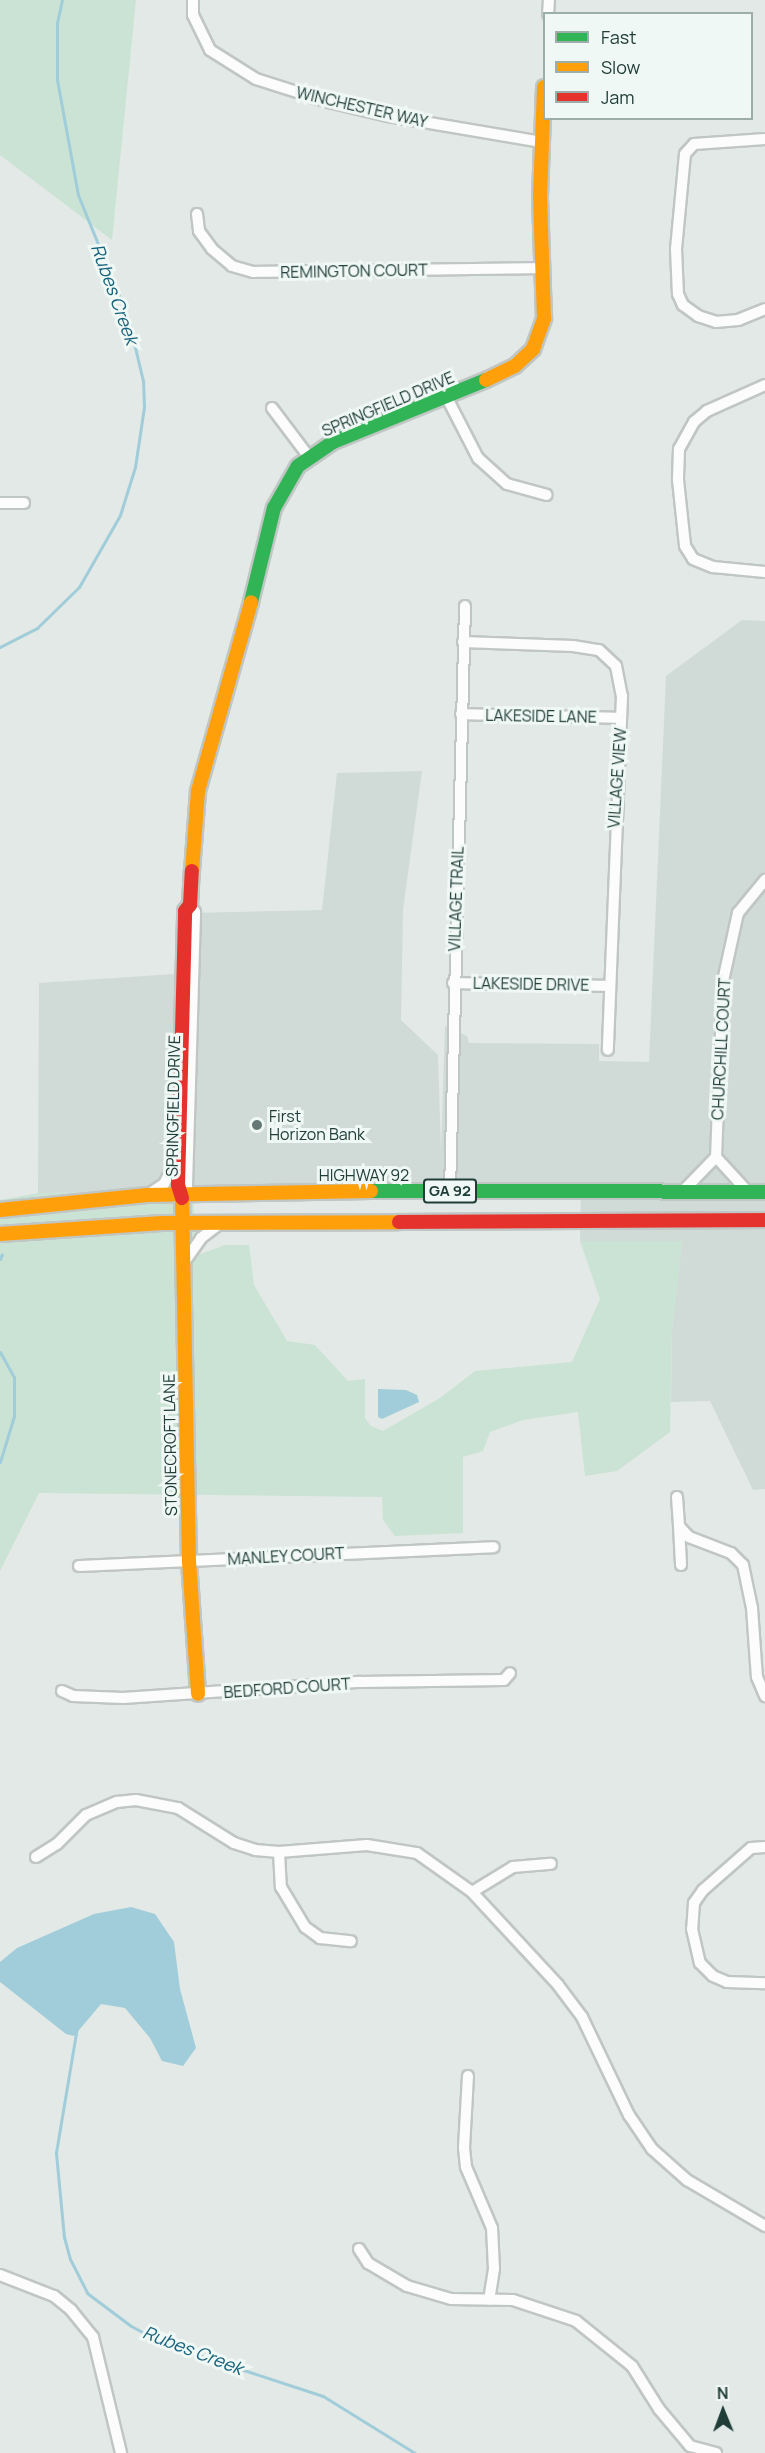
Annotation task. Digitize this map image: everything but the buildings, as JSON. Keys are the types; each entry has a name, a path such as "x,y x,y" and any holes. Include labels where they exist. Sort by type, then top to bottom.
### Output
{"street":[{"name":"WINCHESTER WAY","path":"193,0 193,15 210,50 256,79 328,102 388,116 542,142"},
{"name":"SPRINGFIELD DRIVE","path":"182,1195 178,1185 178,1154 185,911 190,905 195,813 204,763 239,650 274,508 288,478 309,457 333,442 447,398 515,366 533,349 544,318 543,114"},
{"path":"765,139 694,144 685,154 676,249 678,294 683,305 698,316 716,322 738,320 765,309"},
{"name":"REMINGTON COURT","path":"197,214 199,231 212,249 232,266 254,272 543,268"},
{"path":"765,385 708,411 694,422 679,449 678,470 685,546 693,559 713,567 765,572"},
{"path":"447,398 478,458 507,484 547,495"},
{"path":"272,408 309,457"},
{"path":"0,503 24,502"},
{"name":"VILLAGE TRAIL","path":"450,1191 453,983 465,606"},
{"name":"VILLAGE VIEW","path":"463,642 598,650 616,666 621,680 608,1050"},
{"name":"LAKESIDE LANE","path":"461,714 621,718"},
{"name":"CHURCHILL COURT","path":"716,1158 723,981 738,913 765,880"},
{"name":"SPRINGFIELD DRIVE","path":"182,1195 187,1185 195,912 190,905"},
{"name":"LAKESIDE DRIVE","path":"453,983 609,986"},
{"path":"147,1195 164,1184 178,1154"},
{"path":"682,1192 716,1158 748,1193"},
{"name":"HIGHWAY 92","path":"0,1210 147,1195 450,1191 765,1192"},
{"name":"STONECROFT LANE","path":"182,1195 189,1562 198,1694"},
{"name":"GA 92","path":"0,1234 108,1225 182,1223 765,1220"},
{"path":"183,1264 201,1238 223,1224"},
{"path":"677,1497 681,1565"},
{"path":"679,1526 689,1537 731,1553 742,1565 752,1608 758,1677 765,1696"},
{"name":"MANLEY COURT","path":"79,1566 494,1547"},
{"name":"BEDFORD COURT","path":"62,1691 73,1696 123,1698 356,1683 504,1680 510,1673"},
{"path":"36,1857 57,1844 86,1815 117,1802 136,1800 178,1808 234,1843 279,1852 368,1845 396,1848 438,1864 472,1892 558,1985 582,2017 629,2115 652,2149 687,2180 765,2226"},
{"path":"765,1847 751,1848 703,1890 694,1903 692,1929 700,1964 713,1976 727,1982 765,1983"},
{"path":"279,1852 281,1887 305,1927 320,1938 351,1941"},
{"path":"472,1892 513,1867 551,1864"},
{"path":"468,2076 464,2148 466,2167 492,2228 494,2269 489,2300"},
{"path":"359,2249 368,2263 407,2286 451,2299 532,2304 576,2321 597,2334 632,2366 659,2409 690,2446 716,2453"},
{"path":"0,2275 54,2296 71,2310 93,2337 122,2453"}],"shaded area":[{"path":"742,620 765,621 765,1489 753,1490 710,1401 671,1402 672,1330 682,1241 580,1241 581,1190 38,1193 39,983 189,973 189,913 322,910 337,773 422,771 403,910 401,1020 438,1055 441,1151 445,1026 467,1036 469,1043 599,1044 599,1061 649,1062 666,676"}],"green space":[{"path":"0,0 136,0 112,240 0,155"},
{"path":"193,1192 195,1256 225,1245 249,1245 254,1285 287,1341 315,1345 348,1381 365,1379 365,1418 371,1426 383,1431 440,1398 475,1371 572,1362 600,1299 580,1241 682,1241 672,1330 670,1432 617,1471 585,1476 578,1412 523,1420 490,1432 483,1451 463,1457 463,1533 395,1536 383,1520 382,1497 39,1493 0,1571 0,1200 38,1193"}],"water":[{"path":"378,1389 406,1390 417,1395 419,1402 382,1419 378,1417"},
{"path":"131,1907 155,1914 174,1942 180,1989 196,2048 183,2066 162,2061 150,2038 125,2008 101,2004 74,2036 66,2034 0,1982 0,1962 17,1948 94,1914"}],"waterway":[{"name":"Rubes Creek","path":"0,647 37,628 79,587 120,515 135,467 144,407 143,381 128,318 78,195 57,79 57,23 62,0"},
{"name":"Rubes Creek","path":"0,1259 2,1254"},
{"name":"Rubes Creek","path":"0,1352 14,1377 14,1416 0,1462"},
{"name":"Rubes Creek","path":"77,2027 56,2153 64,2237 70,2259 87,2293 131,2326 167,2345 323,2396 415,2453"}],"traffic: fast":[{"path":"251,602 274,508 298,466 333,442 486,380"},
{"path":"371,1191 765,1192"}],"traffic: slow":[{"path":"486,380 515,366 533,349 544,318 540,197 543,114"},
{"path":"192,871 198,791 251,602"},
{"path":"0,1210 147,1195 371,1191"},
{"path":"182,1198 189,1561 198,1694"},
{"path":"0,1234 162,1223 399,1222"}],"traffic: jam":[{"path":"182,1198 178,1185 185,911 190,905 192,871"},
{"path":"399,1222 765,1220"}],"place":[{"name":"First Horizon Bank","path":"257,1125"}]}
